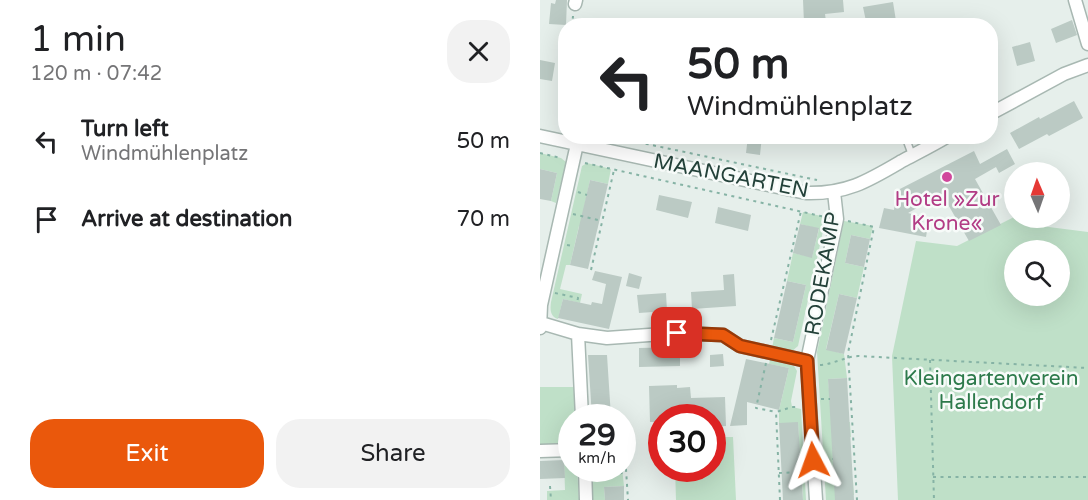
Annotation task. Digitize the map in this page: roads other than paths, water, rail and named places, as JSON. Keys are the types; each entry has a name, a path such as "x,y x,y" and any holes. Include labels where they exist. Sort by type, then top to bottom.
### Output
{"street":[{"path":"1075,0 1088,44"},
{"path":"998,110 1064,74 1088,65"},
{"name":"MAANGARTEN","path":"540,136 558,140"},
{"path":"577,144 541,305 541,325 607,338 677,333 723,335 740,346 807,361"},
{"name":"MAANGARTEN","path":"577,144 806,193 834,192 865,183 934,144"},
{"name":"RODEKAMP","path":"816,500 807,361 837,217 834,192"},
{"path":"578,334 581,404"},
{"path":"540,451 558,450"},
{"path":"585,482 586,500"}],"lane":[{"path":"908,144 912,156"}],"place":[{"name":"Hotel »Zur Krone«","path":"947,177"}],"park label":[{"name":"Kleingartenverein Hallendorf","path":"991,390"}]}
